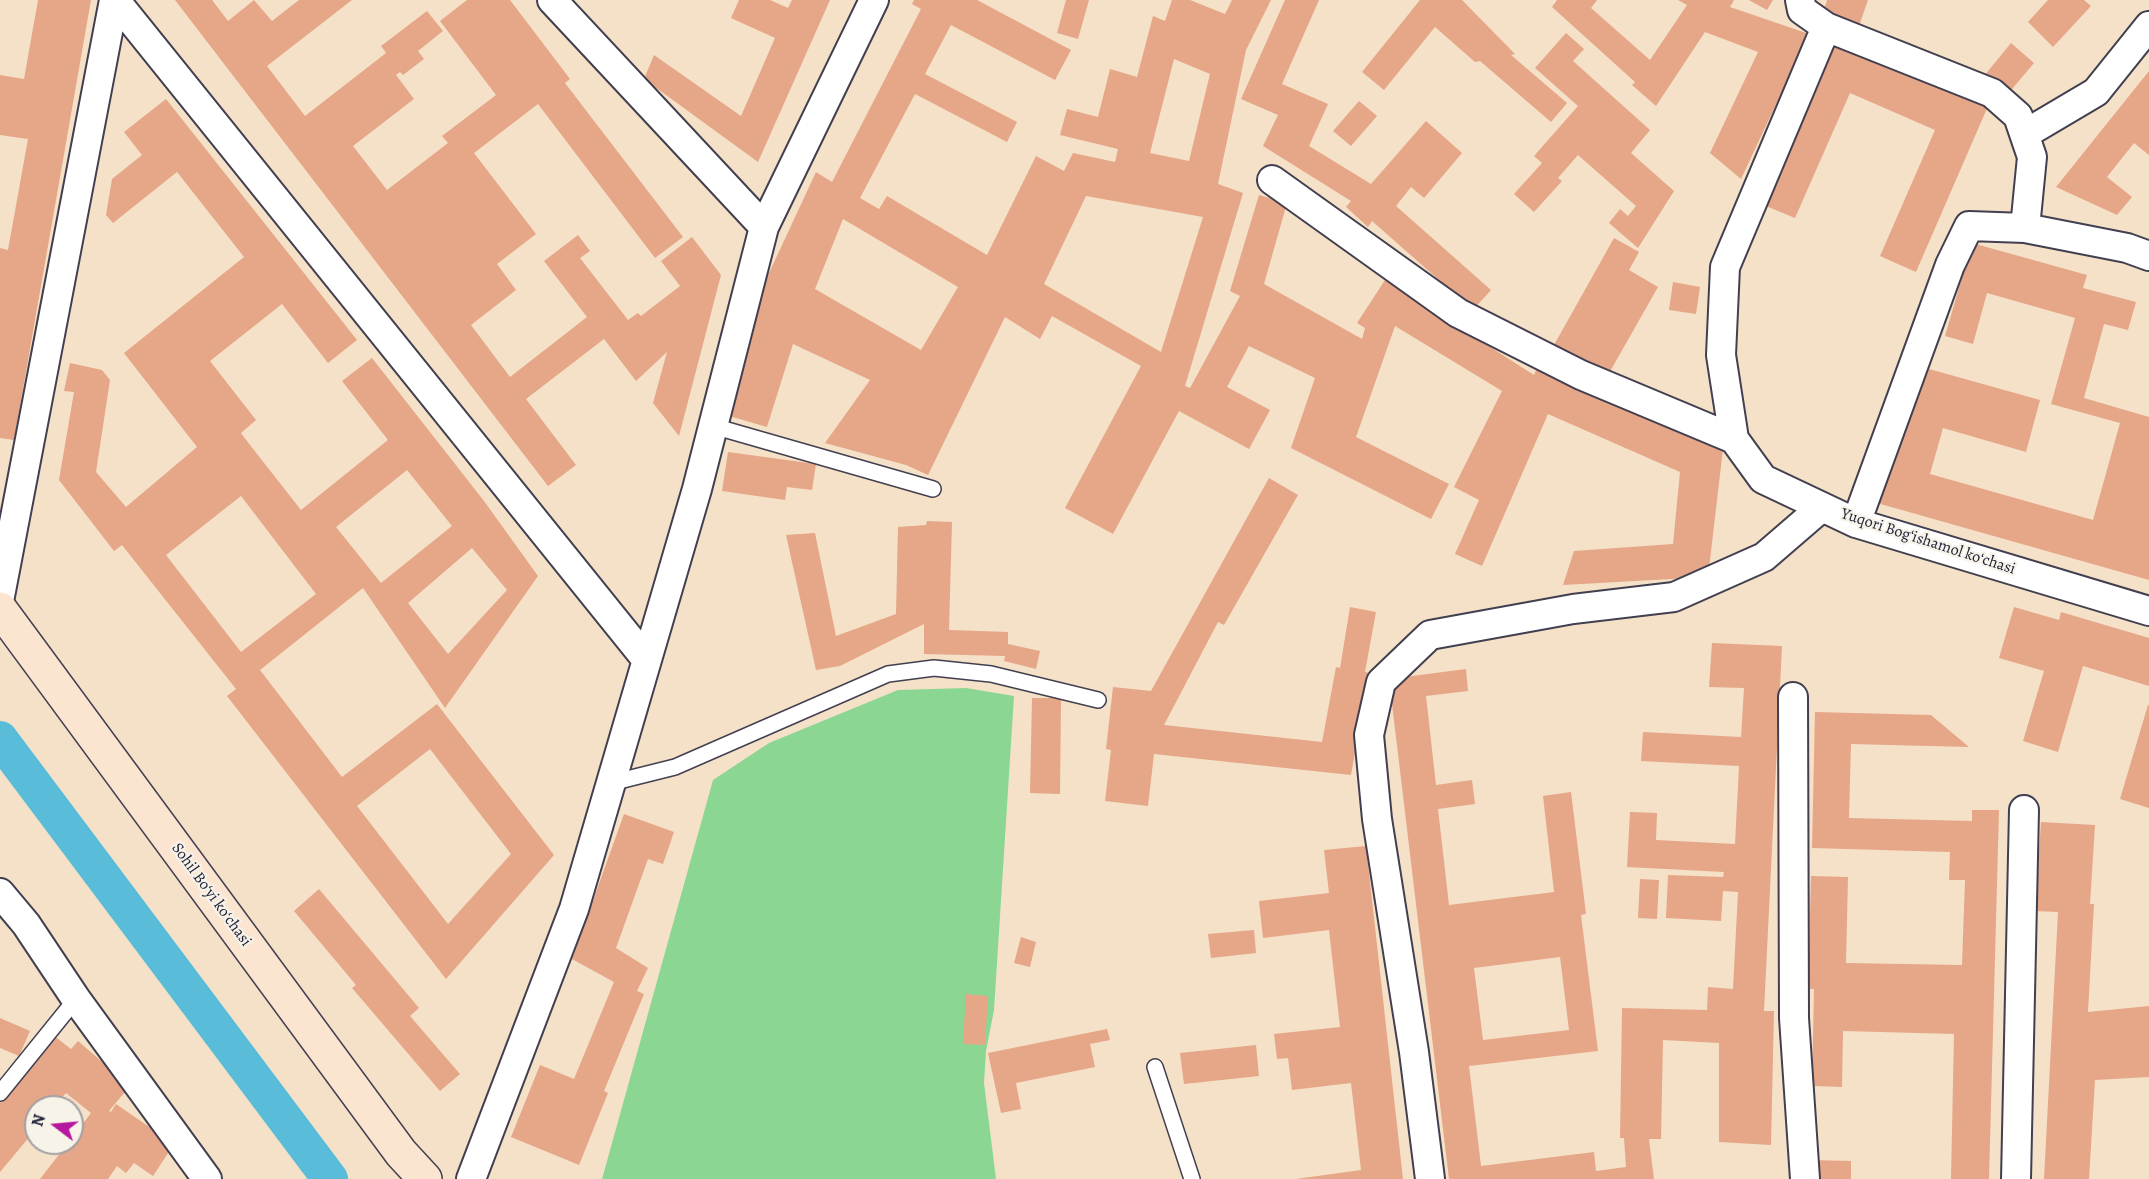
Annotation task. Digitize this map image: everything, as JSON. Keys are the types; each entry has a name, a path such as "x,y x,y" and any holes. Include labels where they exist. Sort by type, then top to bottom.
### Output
{"main road":[{"name":"Sohil Boʻyi koʻchasi","path":"0,609 401,1153 425,1179"}],"street":[{"path":"0,596 114,0"},
{"path":"114,0 646,659"},
{"path":"552,0 764,227"},
{"path":"471,1179 574,909 713,426 764,227 874,0"},
{"path":"1800,0 1802,10 1826,27 1992,93 2018,116 2032,157 2025,228"},
{"path":"2025,134 2096,92 2149,26"},
{"name":"Yuqori Bogʻishamol koʻchasi","path":"1826,27 1725,267 1721,355 1734,439 1763,479 1856,523 2149,611"},
{"path":"1272,180 1458,313 1581,375 1734,439"},
{"path":"1856,523 1950,265 1969,226 2025,228 2127,248 2149,256"},
{"path":"1430,1179 1414,1052 1377,819 1369,735 1381,682 1430,634 1573,609 1674,597 1764,557 1822,507"},
{"path":"1793,697 1794,1018 1805,1179"},
{"path":"2016,1179 2024,810"},
{"path":"0,893 26,924 76,999 207,1179"}],"lane":[{"path":"713,426 933,489"},
{"path":"610,783 675,767 888,674 934,668 991,674 1098,700"},
{"path":"0,1093 76,999"},
{"path":"1155,1066 1192,1179"}],"green space":[{"path":"966,688 1014,696 994,1010 986,1051 984,1083 996,1179 602,1179 713,780 769,743 898,690"}],"building":[{"path":"38,0 91,0 14,440 0,438 0,248 8,250 28,139 0,135 0,75 24,79"},
{"path":"175,0 212,0 228,21 254,0 272,21 299,0 352,0 267,66 305,116 386,53 381,46 427,11 443,31 418,51 424,59 403,75 400,72 396,75 414,99 353,146 387,190 448,143 442,136 496,95 440,21 467,0 510,0 570,79 565,83 683,237 655,258 538,104 474,153 536,234 497,264 516,290 471,325 510,377 587,317 544,261 578,235 590,251 580,258 628,320 638,313 641,316 680,286 661,261 692,237 721,275 679,436 653,403 667,352 636,381 604,339 526,399 576,465 548,486"},
{"path":"739,0 770,0 788,8 792,0 830,0 758,162 644,79 654,55 741,116 775,38 731,18"},
{"path":"914,0 977,0 1071,50 1055,80 951,25 925,74 1017,122 1007,142 915,94 860,198 879,209 887,196 987,255 1036,156 1064,171 1073,153 1115,162 1118,149 1060,135 1067,109 1098,117 1110,69 1137,77 1153,16 1165,21 1172,0 1190,0 1225,14 1232,0 1271,0 1246,50 1218,184 1243,193 1185,386 1190,388 1240,296 1230,291 1259,195 1287,203 1264,284 1362,339 1365,328 1357,323 1385,280 1534,375 1537,368 1723,449 1708,577 1563,585 1574,551 1673,544 1680,472 1548,414 1482,566 1455,554 1479,500 1454,487 1502,391 1395,326 1356,437 1449,484 1431,519 1291,448 1315,378 1249,346 1227,387 1270,410 1249,449 1179,411 1113,534 1065,508 1141,366 1052,316 1040,339 1005,317 928,475 906,465 825,443 870,380 793,344 767,427 729,416 763,286 816,172 832,182 921,9 912,4","holes":["1174,59 1210,74 1189,161 1150,153","1086,196 1203,217 1161,352 1044,284","843,219 958,287 921,350 815,289"]},
{"path":"1066,0 1089,0 1078,39 1057,33"},
{"path":"1285,0 1319,0 1282,84 1328,104 1309,146 1371,184 1426,121 1462,153 1424,198 1411,187 1396,206 1491,290 1473,310 1372,221 1368,227 1346,207 1351,201 1263,146 1278,115 1241,99"},
{"path":"1420,0 1462,0 1515,54 1511,55 1567,103 1551,122 1480,61 1475,62 1435,27 1384,90 1362,72"},
{"path":"1557,0 1597,0 1591,8 1650,60 1687,5 1678,0 1734,0 1730,7 1809,34 1741,179 1710,153 1758,52 1705,32 1656,106 1632,85 1635,82 1552,7"},
{"path":"1749,0 1773,0 1767,10"},
{"path":"1827,0 1868,0 1859,26 1823,13"},
{"path":"2048,0 2084,0 2091,6 2053,47 2028,22"},
{"path":"1566,33 1584,49 1573,61 1650,130 1631,153 1674,191 1638,248 1609,223 1620,209 1628,216 1636,206 1578,155 1558,178 1562,181 1534,212 1514,194 1542,163 1534,156 1578,106 1535,68"},
{"path":"1833,38 1988,106 1916,272 1880,256 1935,130 1850,93 1795,218 1761,204"},
{"path":"2011,43 2034,63 2007,95 1984,76"},
{"path":"2149,71 2149,155 2134,143 2107,177 2132,197 2117,215 2056,187"},
{"path":"166,99 357,340 328,363 282,304 210,361 256,420 241,433 301,510 388,440 342,381 372,358 484,501 538,576 445,708 363,588 260,670 342,777 437,704 554,855 446,979 227,696 236,689 122,545 114,551 59,480 74,392 64,391 70,363 102,370 110,380 96,472 126,507 197,447 124,353 244,257 177,172 113,223 106,215 112,179 142,155 124,132","holes":["407,470 452,526 381,583 336,527","241,496 316,594 241,652 166,555","472,548 507,590 448,654 408,603","430,749 511,854 448,924 357,806"]},
{"path":"1359,101 1377,116 1351,146 1333,131"},
{"path":"1614,238 1639,252 1629,270 1658,287 1608,375 1554,345"},
{"path":"1972,243 2087,275 2083,288 2136,302 2128,330 2104,324 2084,398 2149,417 2149,580 1877,503 1929,369 2040,400 2026,452 1943,428 1930,474 2093,520 2120,423 2051,404 2075,318 1987,293 1973,344 1945,336"},
{"path":"1673,282 1700,287 1696,314 1669,310"},
{"path":"728,452 816,464 812,490 787,487 785,500 722,491"},
{"path":"1269,478 1298,495 1224,625 1218,622 1164,725 1322,742 1336,667 1340,668 1350,607 1376,612 1365,672 1369,673 1351,775 1154,754 1148,806 1105,801 1111,750 1106,749 1113,687 1151,691"},
{"path":"927,521 952,522 949,630 1008,632 1008,644 1040,651 1036,669 1004,661 1005,656 924,654 924,624 840,666 816,670 786,535 815,533 836,636 896,614 898,527 926,525"},
{"path":"2014,607 2059,620 2061,612 2149,638 2149,686 2083,666 2058,752 2023,741 2044,671 1999,658"},
{"path":"1712,643 1782,646 1764,1011 1774,1011 1771,1145 1719,1142 1719,1043 1663,1040 1661,1139 1649,1139 1654,1179 1449,1179 1389,679 1466,669 1468,691 1426,696 1436,785 1472,780 1475,804 1438,809 1449,905 1554,892 1543,796 1571,792 1586,914 1581,915 1598,1051 1469,1066 1481,1166 1594,1152 1596,1171 1626,1167 1624,1138 1620,1138 1622,1008 1707,1010 1708,987 1733,989 1738,892 1723,891 1721,921 1666,918 1668,875 1723,877 1724,872 1627,867 1630,812 1657,813 1656,840 1735,844 1739,766 1641,761 1643,732 1741,737 1744,688 1709,687","holes":["1560,957 1569,1030 1483,1040 1474,968"]},
{"path":"1032,698 1061,698 1060,794 1030,793"},
{"path":"2149,705 2149,808 2120,799"},
{"path":"1815,712 1931,715 1969,747 1851,744 1849,818 1972,821 1972,810 1999,810 1989,1179 1951,1179 1954,1034 1843,1031 1842,1087 1812,1086 1814,989 1808,989 1811,876 1848,877 1846,963 1962,965 1965,880 1949,880 1950,852 1812,848"},
{"path":"624,814 674,832 663,864 648,859 616,948 648,968 637,991 644,994 604,1091 608,1093 579,1165 511,1137 540,1065 574,1079 614,982 572,959"},
{"path":"2041,822 2095,825 2090,904 2094,904 2088,1012 2149,1006 2149,1077 2095,1080 2089,1179 2044,1179 2058,912 2035,911"},
{"path":"1366,846 1403,1179 1296,1179 1361,1170 1351,1083 1292,1090 1288,1058 1277,1059 1274,1034 1340,1027 1329,930 1263,938 1259,901 1329,893 1324,850"},
{"path":"1640,879 1659,880 1657,919 1638,918"},
{"path":"319,889 419,1008 410,1016 460,1074 440,1091 352,988 356,985 294,911"},
{"path":"1254,930 1256,953 1211,958 1208,934"},
{"path":"1021,937 1036,942 1030,967 1014,963"},
{"path":"966,994 988,996 985,1045 963,1044"},
{"path":"0,1018 30,1031 19,1056 0,1048"},
{"path":"1107,1029 1110,1040 1090,1044 1095,1067 1016,1083 1021,1109 1001,1113 988,1053"},
{"path":"53,1035 71,1049 78,1041 130,1086 109,1111 111,1112 116,1104 174,1144 153,1176 134,1163 126,1173 117,1166 108,1179 40,1179 59,1155 84,1155 84,1122 91,1113 84,1107 84,1095 66,1093 64,1095 24,1095 24,1143 0,1172 0,1103"},
{"path":"1256,1045 1259,1076 1184,1084 1180,1053"},
{"path":"1810,1160 1851,1161 1851,1179 1815,1179"}],"waterway":[{"path":"0,739 330,1179"}]}
